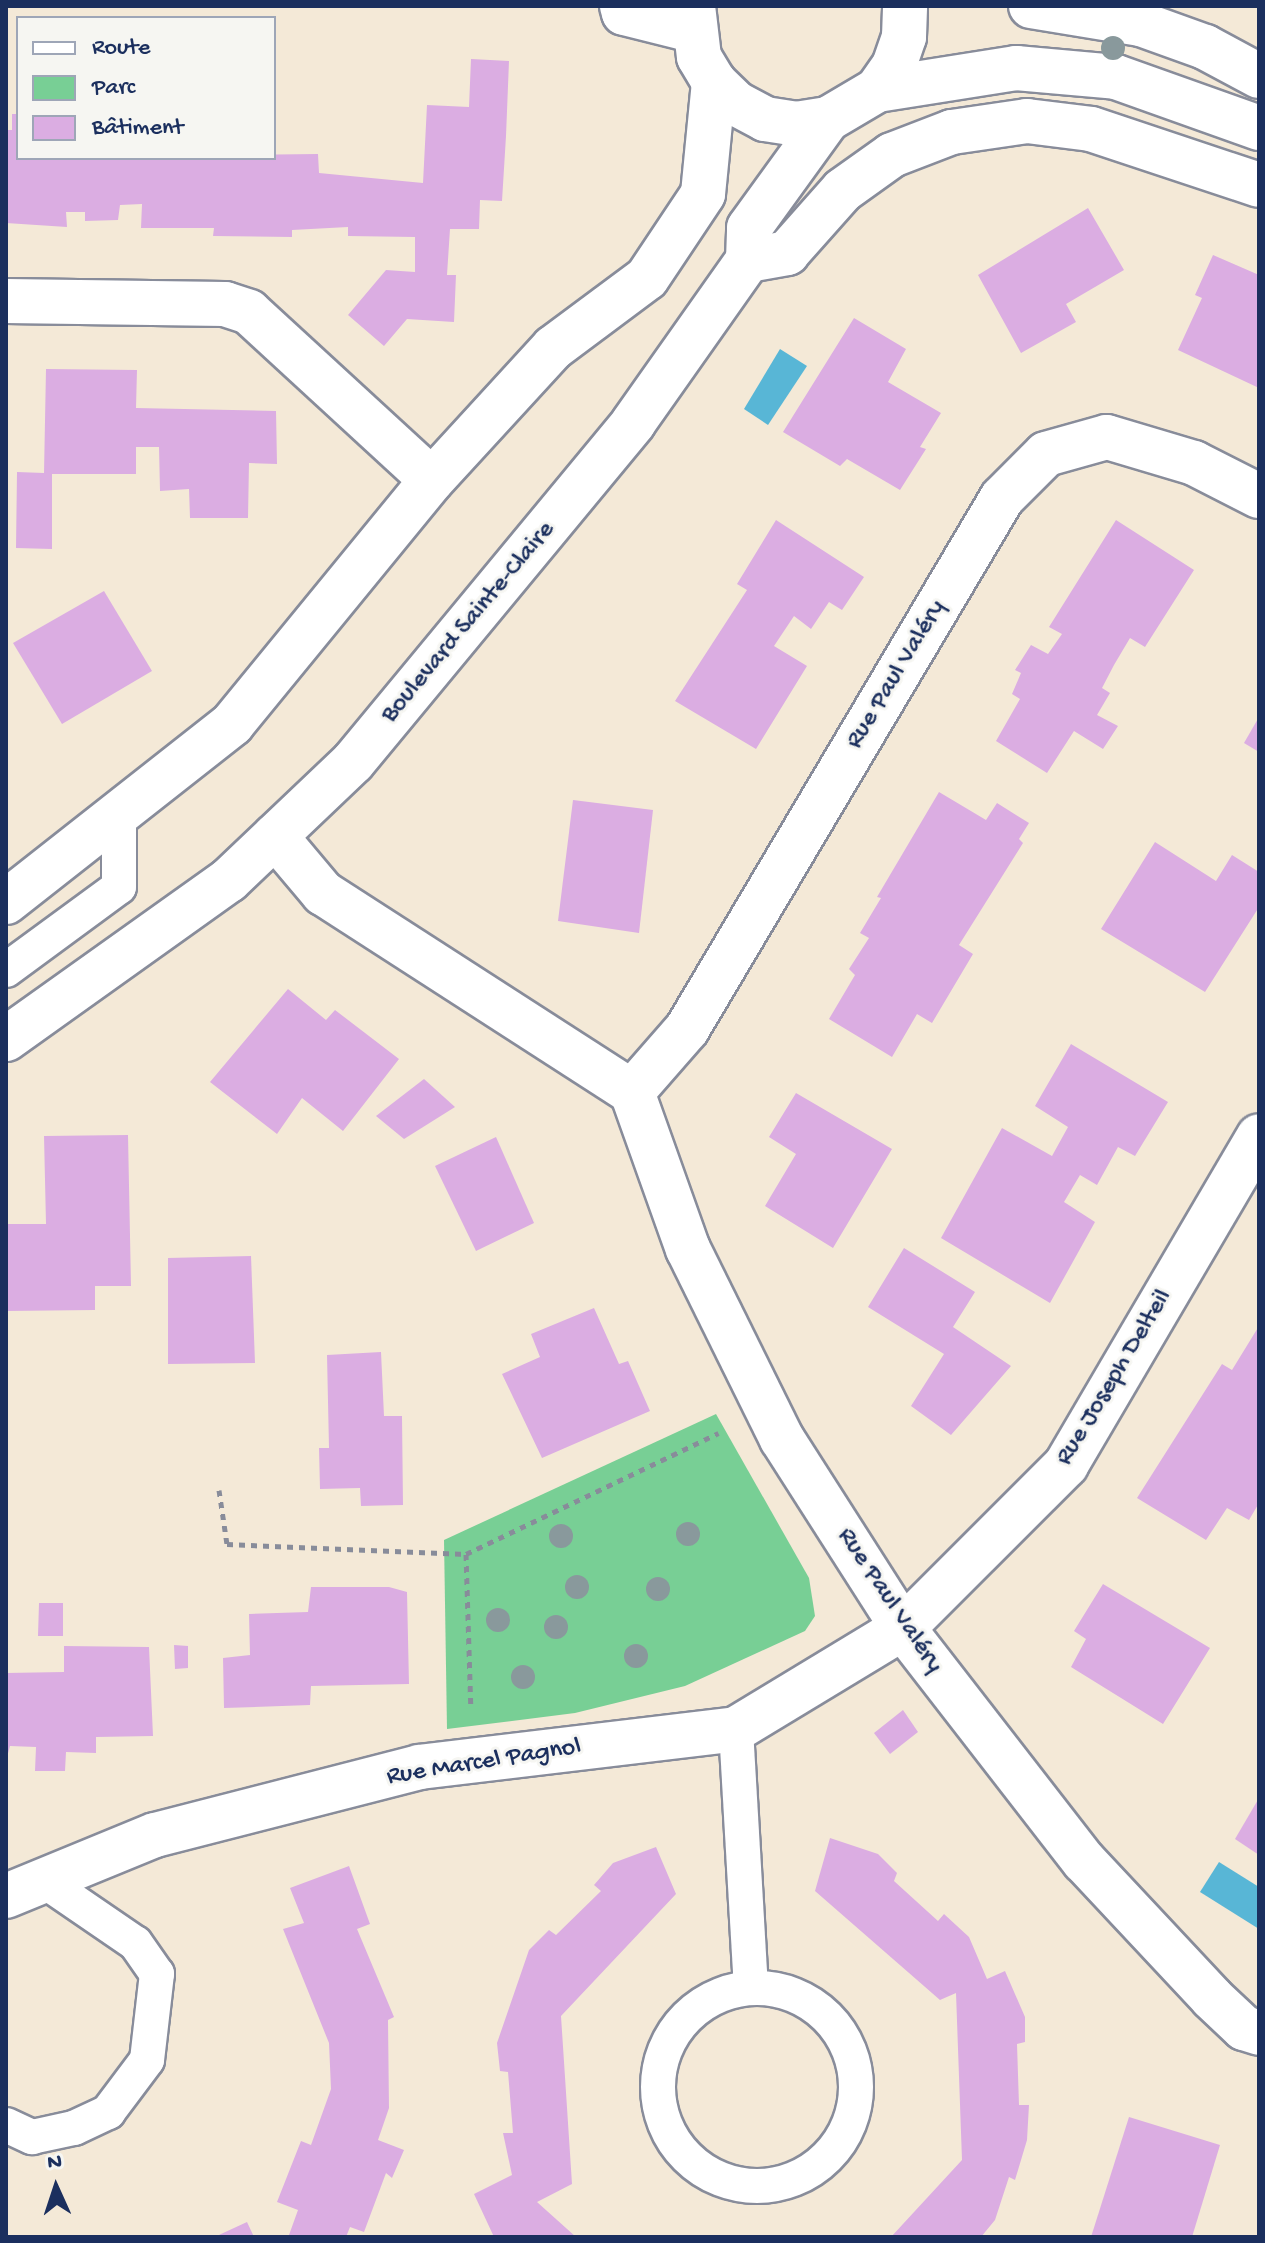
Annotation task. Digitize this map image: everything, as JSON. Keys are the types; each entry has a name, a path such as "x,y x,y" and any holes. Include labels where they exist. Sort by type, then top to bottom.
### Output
{"street":[{"path":"6,902 232,724 432,480 553,348 647,278 683,230 703,194 714,82 693,18 624,13 622,6"},
{"path":"877,90 899,51 905,6"},
{"path":"1031,6 1107,12 1205,47 1259,76"},
{"path":"714,82 737,104 765,119 796,124 828,119 877,90 1016,68 1116,77 1259,128"},
{"name":"Boulevard Sainte-Claire","path":"6,1039 229,880 353,762 494,596 633,423 748,260 749,228 828,119"},
{"path":"748,260 787,253 843,190 892,155 952,132 1027,121 1091,129 1259,185"},
{"path":"6,301 225,304 249,312 432,480"},
{"name":"Rue Paul Valéry","path":"1259,496 1194,463 1107,437 1046,454 1002,498 687,1029 632,1092 688,1249 767,1410 903,1628 1084,1861 1212,1998 1244,2028 1259,2033"},
{"path":"275,836 323,893 632,1092"},
{"name":"Rue Joseph Delteil","path":"903,1628 1066,1465 1259,1136"},
{"name":"Rue Marcel Pagnol","path":"24,1888 155,1835 419,1767 736,1729 903,1628"}],"lane":[{"path":"6,970 119,887 119,815"},
{"path":"736,1729 751,1987"},
{"path":"6,2125 32,2137 74,2128 108,2112 147,2060 157,1974 135,1943 24,1888"},
{"path":"751,1987 786,1991 814,2004 838,2029 853,2057 855,2096 855,2108 842,2141 827,2159 798,2179 761,2188 726,2183 693,2164 670,2138 656,2090 663,2051 688,2015 717,1995 751,1987"}],"path":[{"path":"219,1490 227,1544 466,1554 767,1410"},
{"path":"466,1554 473,1761"}],"green space":[{"path":"716,1414 809,1578 815,1616 805,1631 685,1686 575,1713 447,1729 444,1540"}],"water":[{"path":"780,349 807,366 768,425 744,409"},
{"path":"1219,1862 1259,1887 1259,1929 1200,1892"}],"building":[{"path":"471,59 509,61 502,201 480,200 479,229 450,229 447,275 456,275 454,322 407,319 384,346 348,315 386,270 415,272 415,237 348,236 348,227 292,230 292,237 213,236 214,228 141,228 142,204 120,205 118,220 85,221 85,212 66,212 67,227 6,223 6,130 12,130 12,114 16,114 16,160 276,160 276,155 318,154 319,173 423,183 427,105 469,107"},
{"path":"1088,208 1124,270 1066,304 1076,322 1021,353 978,275"},
{"path":"1213,255 1259,275 1259,388 1178,350 1202,298 1195,295"},
{"path":"854,318 906,349 888,382 941,413 920,447 926,449 900,490 847,459 840,466 783,432"},
{"path":"46,369 137,370 136,408 276,411 277,464 249,463 248,518 190,518 189,489 160,491 159,447 136,447 136,474 52,474 52,549 16,548 17,472 44,473"},
{"path":"776,520 864,577 842,610 829,602 811,629 794,616 774,646 807,666 756,749 675,701 747,590 737,584"},
{"path":"1116,520 1194,570 1145,647 1130,638 1102,688 1110,693 1097,715 1118,726 1103,749 1074,731 1047,773 996,741 1020,699 1012,694 1021,673 1015,670 1031,645 1048,654 1062,634 1049,627"},
{"path":"104,591 152,671 62,724 13,643"},
{"path":"1259,717 1259,752 1244,743"},
{"path":"939,792 986,820 997,803 1029,823 1019,839 1023,843 959,945 973,954 932,1023 917,1014 892,1057 829,1019 855,975 849,969 869,938 860,933 881,898 877,897"},
{"path":"573,800 653,810 639,933 558,921"},
{"path":"1155,842 1216,881 1232,855 1259,872 1259,907 1205,992 1101,929"},
{"path":"288,989 326,1020 335,1010 399,1059 343,1131 302,1098 277,1134 210,1082"},
{"path":"1071,1044 1168,1102 1135,1156 1118,1147 1097,1185 1080,1175 1064,1202 1095,1222 1050,1303 941,1238 1002,1128 1052,1156 1068,1127 1035,1106"},
{"path":"424,1079 455,1107 404,1139 376,1116"},
{"path":"796,1093 892,1149 833,1248 765,1206 796,1154 769,1137"},
{"path":"128,1135 131,1286 95,1286 95,1310 6,1311 6,1224 46,1224 44,1136"},
{"path":"496,1137 534,1223 476,1251 435,1166"},
{"path":"904,1248 975,1292 953,1327 1011,1366 951,1435 911,1406 944,1354 868,1307"},
{"path":"251,1256 255,1363 168,1364 168,1258"},
{"path":"594,1308 619,1364 628,1361 650,1411 542,1458 502,1374 540,1357 531,1334"},
{"path":"1259,1326 1259,1503 1249,1520 1227,1508 1206,1540 1137,1498 1222,1364 1232,1370"},
{"path":"381,1352 384,1416 402,1416 403,1505 361,1506 360,1488 320,1489 319,1448 329,1448 327,1355"},
{"path":"1103,1584 1210,1648 1163,1724 1071,1667 1086,1639 1074,1631"},
{"path":"311,1587 389,1587 407,1592 409,1684 311,1686 310,1705 224,1708 223,1658 250,1655 249,1614 308,1612"},
{"path":"39,1603 63,1603 63,1636 38,1636"},
{"path":"174,1645 188,1646 188,1668 175,1669"},
{"path":"64,1646 149,1647 153,1736 96,1737 96,1753 66,1752 65,1771 35,1771 36,1747 10,1746 6,1761 6,1673 64,1672"},
{"path":"903,1710 918,1732 890,1754 874,1733"},
{"path":"1259,1798 1259,1855 1235,1839"},
{"path":"830,1838 878,1854 897,1873 894,1881 938,1921 944,1914 969,1937 987,1979 1005,1971 1025,2017 1025,2042 1017,2044 1019,2105 1029,2105 1027,2140 1015,2180 1009,2177 995,2220 981,2237 891,2237 962,2160 956,1993 940,2000 815,1891"},
{"path":"656,1847 676,1894 561,2016 572,2184 537,2202 576,2237 494,2237 474,2194 512,2175 503,2133 513,2133 508,2072 500,2071 497,2043 529,1950 549,1930 556,1935 601,1891 594,1885 613,1863"},
{"path":"349,1866 370,1924 357,1929 394,2017 388,2020 389,2108 378,2140 404,2150 392,2178 386,2173 364,2232 350,2227 346,2237 279,2237 289,2235 298,2210 277,2202 301,2141 311,2145 331,2089 329,2043 283,1929 304,1923 290,1888"},
{"path":"1129,2117 1220,2145 1192,2237 1091,2237"},
{"path":"247,2222 254,2237 215,2237 221,2234"}]}
